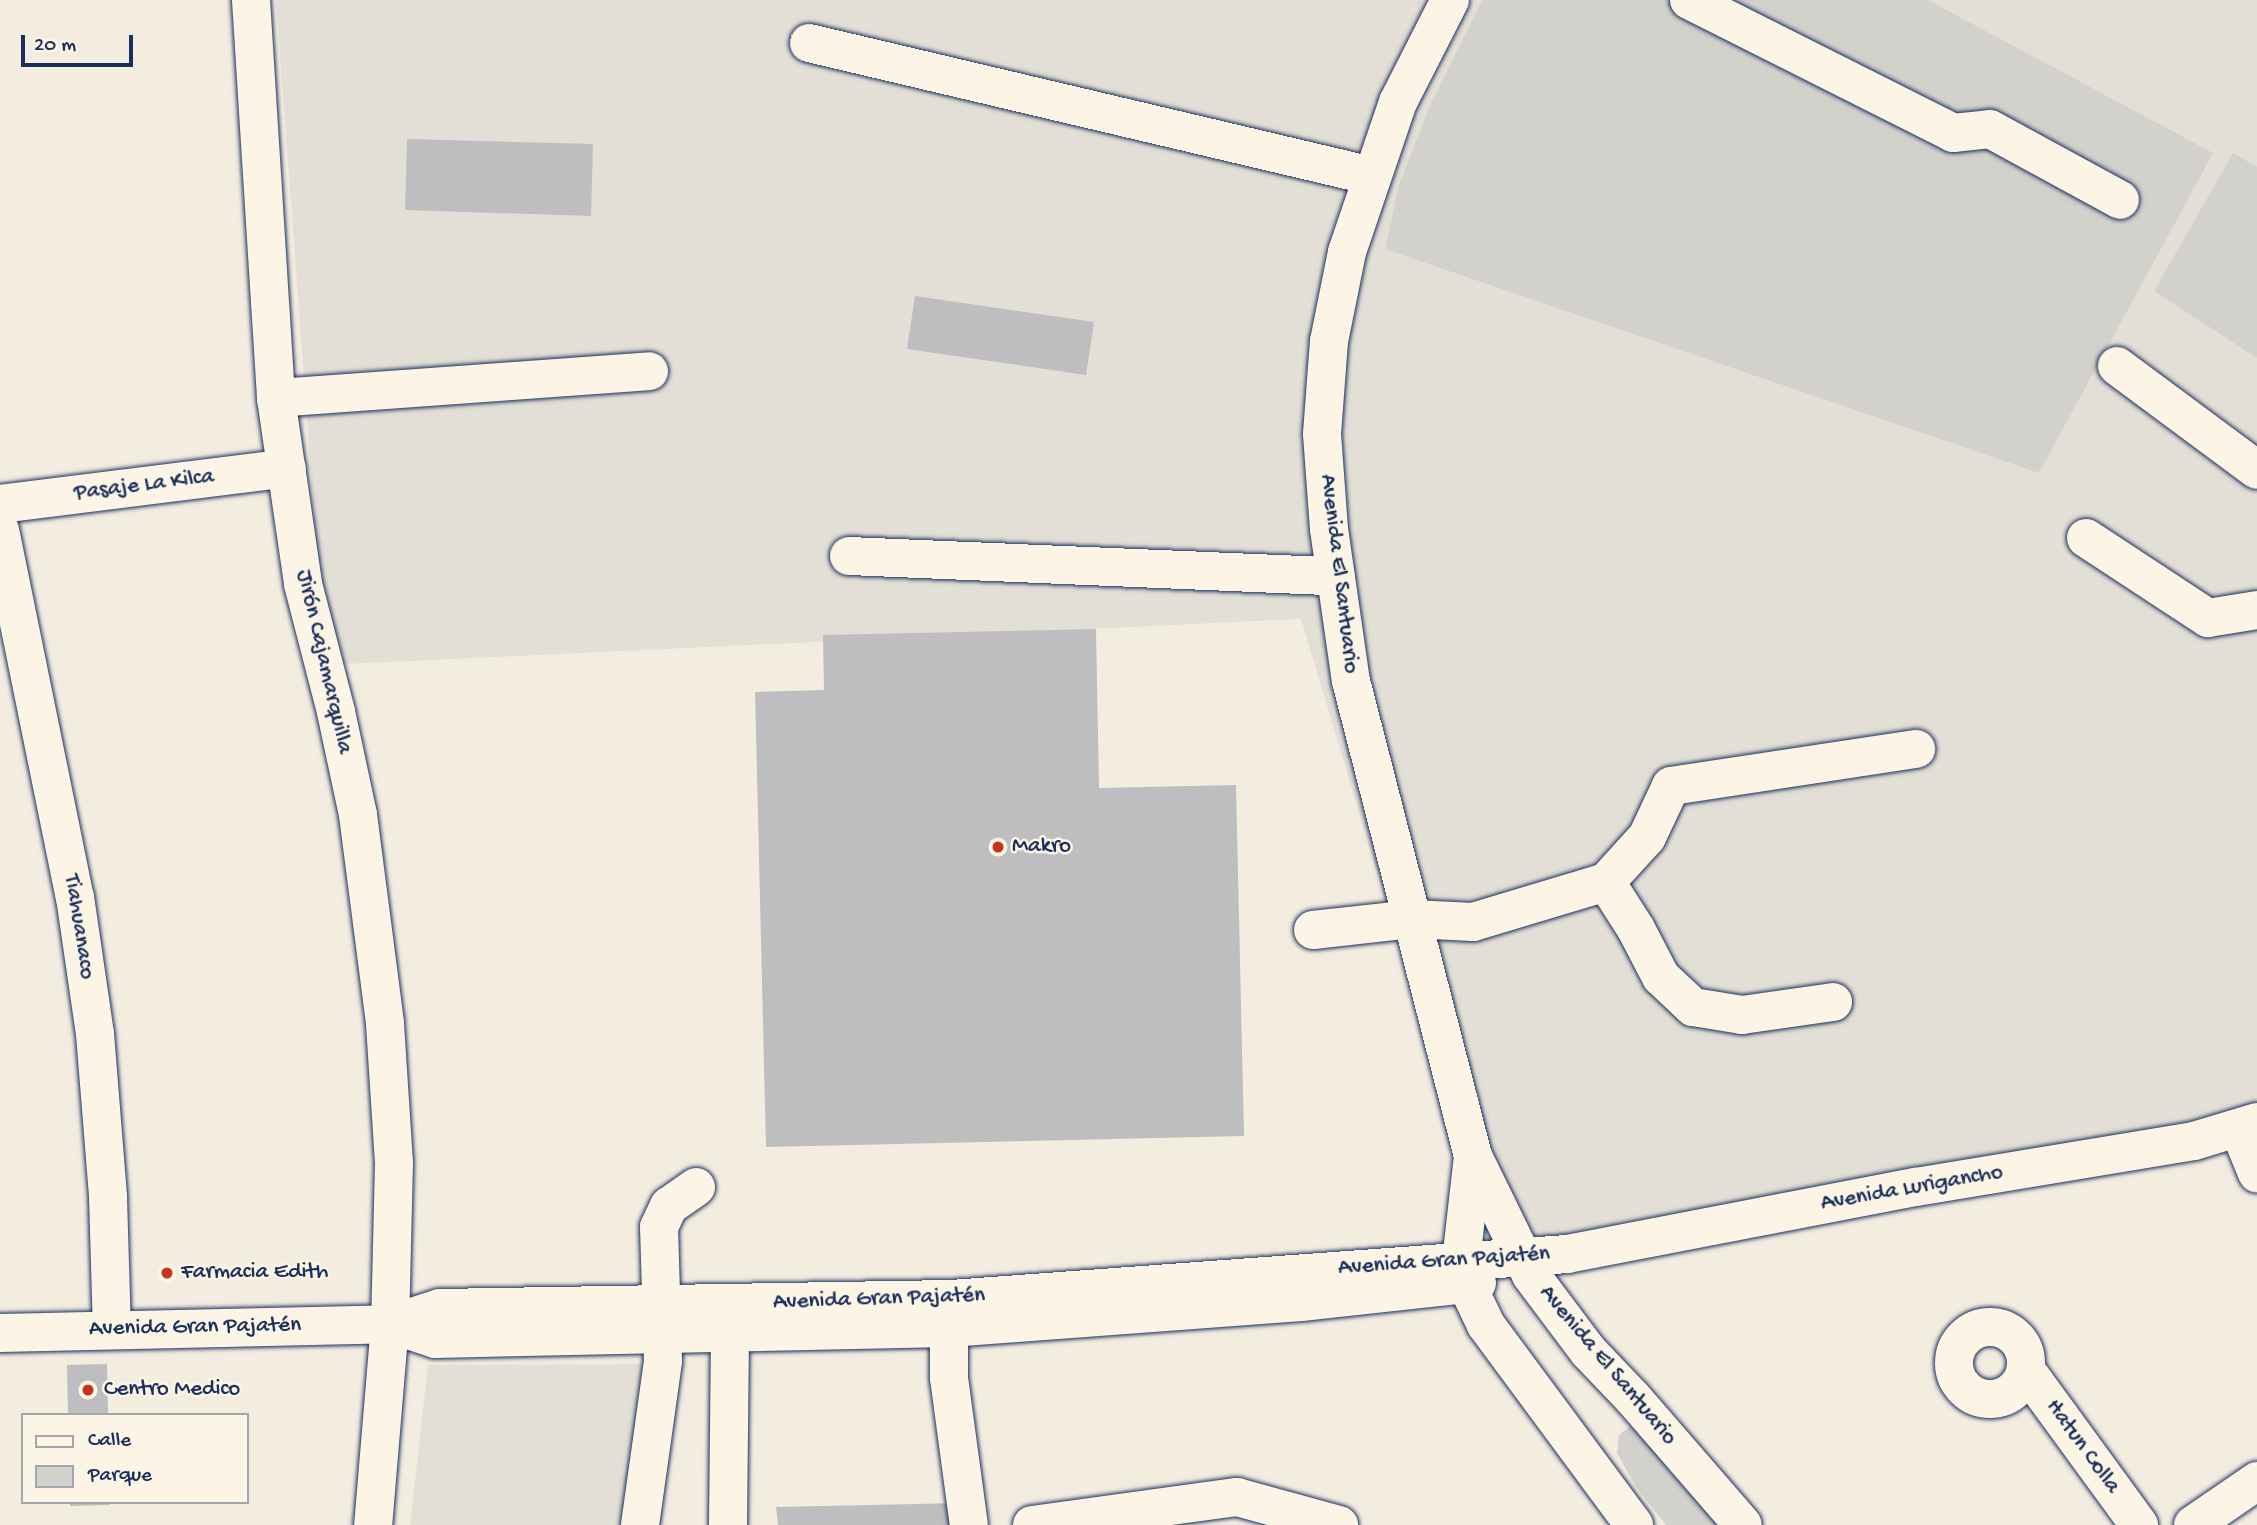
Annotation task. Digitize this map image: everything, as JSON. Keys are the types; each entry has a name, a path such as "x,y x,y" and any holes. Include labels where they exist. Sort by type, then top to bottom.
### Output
{"street":[{"name":"Jirón Cajamarquilla","path":"251,0 276,398 303,584 356,802 374,921 394,1163 390,1324 373,1525"},
{"name":"Avenida El Santuario","path":"1450,0 1398,102 1371,176 1347,253 1329,341 1322,434 1336,576 1351,681 1473,1156 1526,1266 1588,1351 1632,1397 1743,1525"},
{"path":"1689,0 1953,133 1990,129 2120,200"},
{"path":"809,43 1371,176"},
{"path":"2117,366 2257,470"},
{"path":"276,398 649,371"},
{"name":"Pasaje La Kilca","path":"0,504 287,468"},
{"name":"Tiahuanaco","path":"0,530 75,897 95,1034 108,1197 112,1329"},
{"path":"2086,538 2208,618 2257,610"},
{"path":"849,556 1336,576"},
{"path":"1313,930 1413,919 1473,922 1606,882 1647,837 1671,786 1916,749"},
{"path":"1606,882 1636,929 1661,977 1693,1007 1742,1014 1833,1002"},
{"path":"2248,1125 2257,1173"},
{"name":"Avenida Lurigancho","path":"1567,1254 1916,1187 2147,1149 2248,1125"},
{"name":"Avenida El Santuario","path":"1464,1273 1473,1156"},
{"path":"640,1525 663,1361 659,1227 668,1206 696,1187"},
{"name":"Avenida Gran Pajatén","path":"0,1333 390,1324 439,1308 661,1319 951,1299 1464,1273 1526,1266 1567,1254"},
{"path":"1464,1273 1486,1325 1630,1524"},
{"name":"Avenida Gran Pajatén","path":"661,1319 730,1333 949,1328 1301,1302 1464,1273"},
{"path":"949,1328 949,1378 969,1525"},
{"path":"728,1525 730,1333"},
{"name":"Hatun Colla","path":"2025,1370 2139,1525"},
{"path":"2193,1525 2257,1480"},
{"path":"1032,1525 1237,1497 1339,1525"}],"shaded area":[{"path":"276,0 2257,0 2257,1124 1492,1256 1301,619 325,665"},
{"path":"654,1364 634,1525 410,1525 428,1365"}],"green space":[{"path":"1482,0 1928,0 2213,153 2039,473 1385,249 1399,185 1429,108"},
{"path":"2233,153 2257,167 2257,358 2154,291"},
{"path":"1632,1425 1725,1525 1666,1525 1636,1487 1617,1453 1619,1435"}],"building":[{"path":"407,139 593,144 591,216 405,210"},
{"path":"915,296 1094,322 1086,375 907,349"},
{"name":"Makro","path":"1096,629 1099,788 1236,785 1244,1136 766,1147 755,692 824,690 823,635"},
{"name":"Centro Medico","path":"107,1364 108,1413 68,1413 67,1365"},
{"path":"961,1503 962,1525 778,1525 776,1507"},
{"path":"70,1504 110,1504 110,1505"}],"place":[{"name":"Makro","path":"998,847"},
{"name":"Farmacia Edith","path":"167,1273"},
{"name":"Centro Medico","path":"88,1390"}]}
